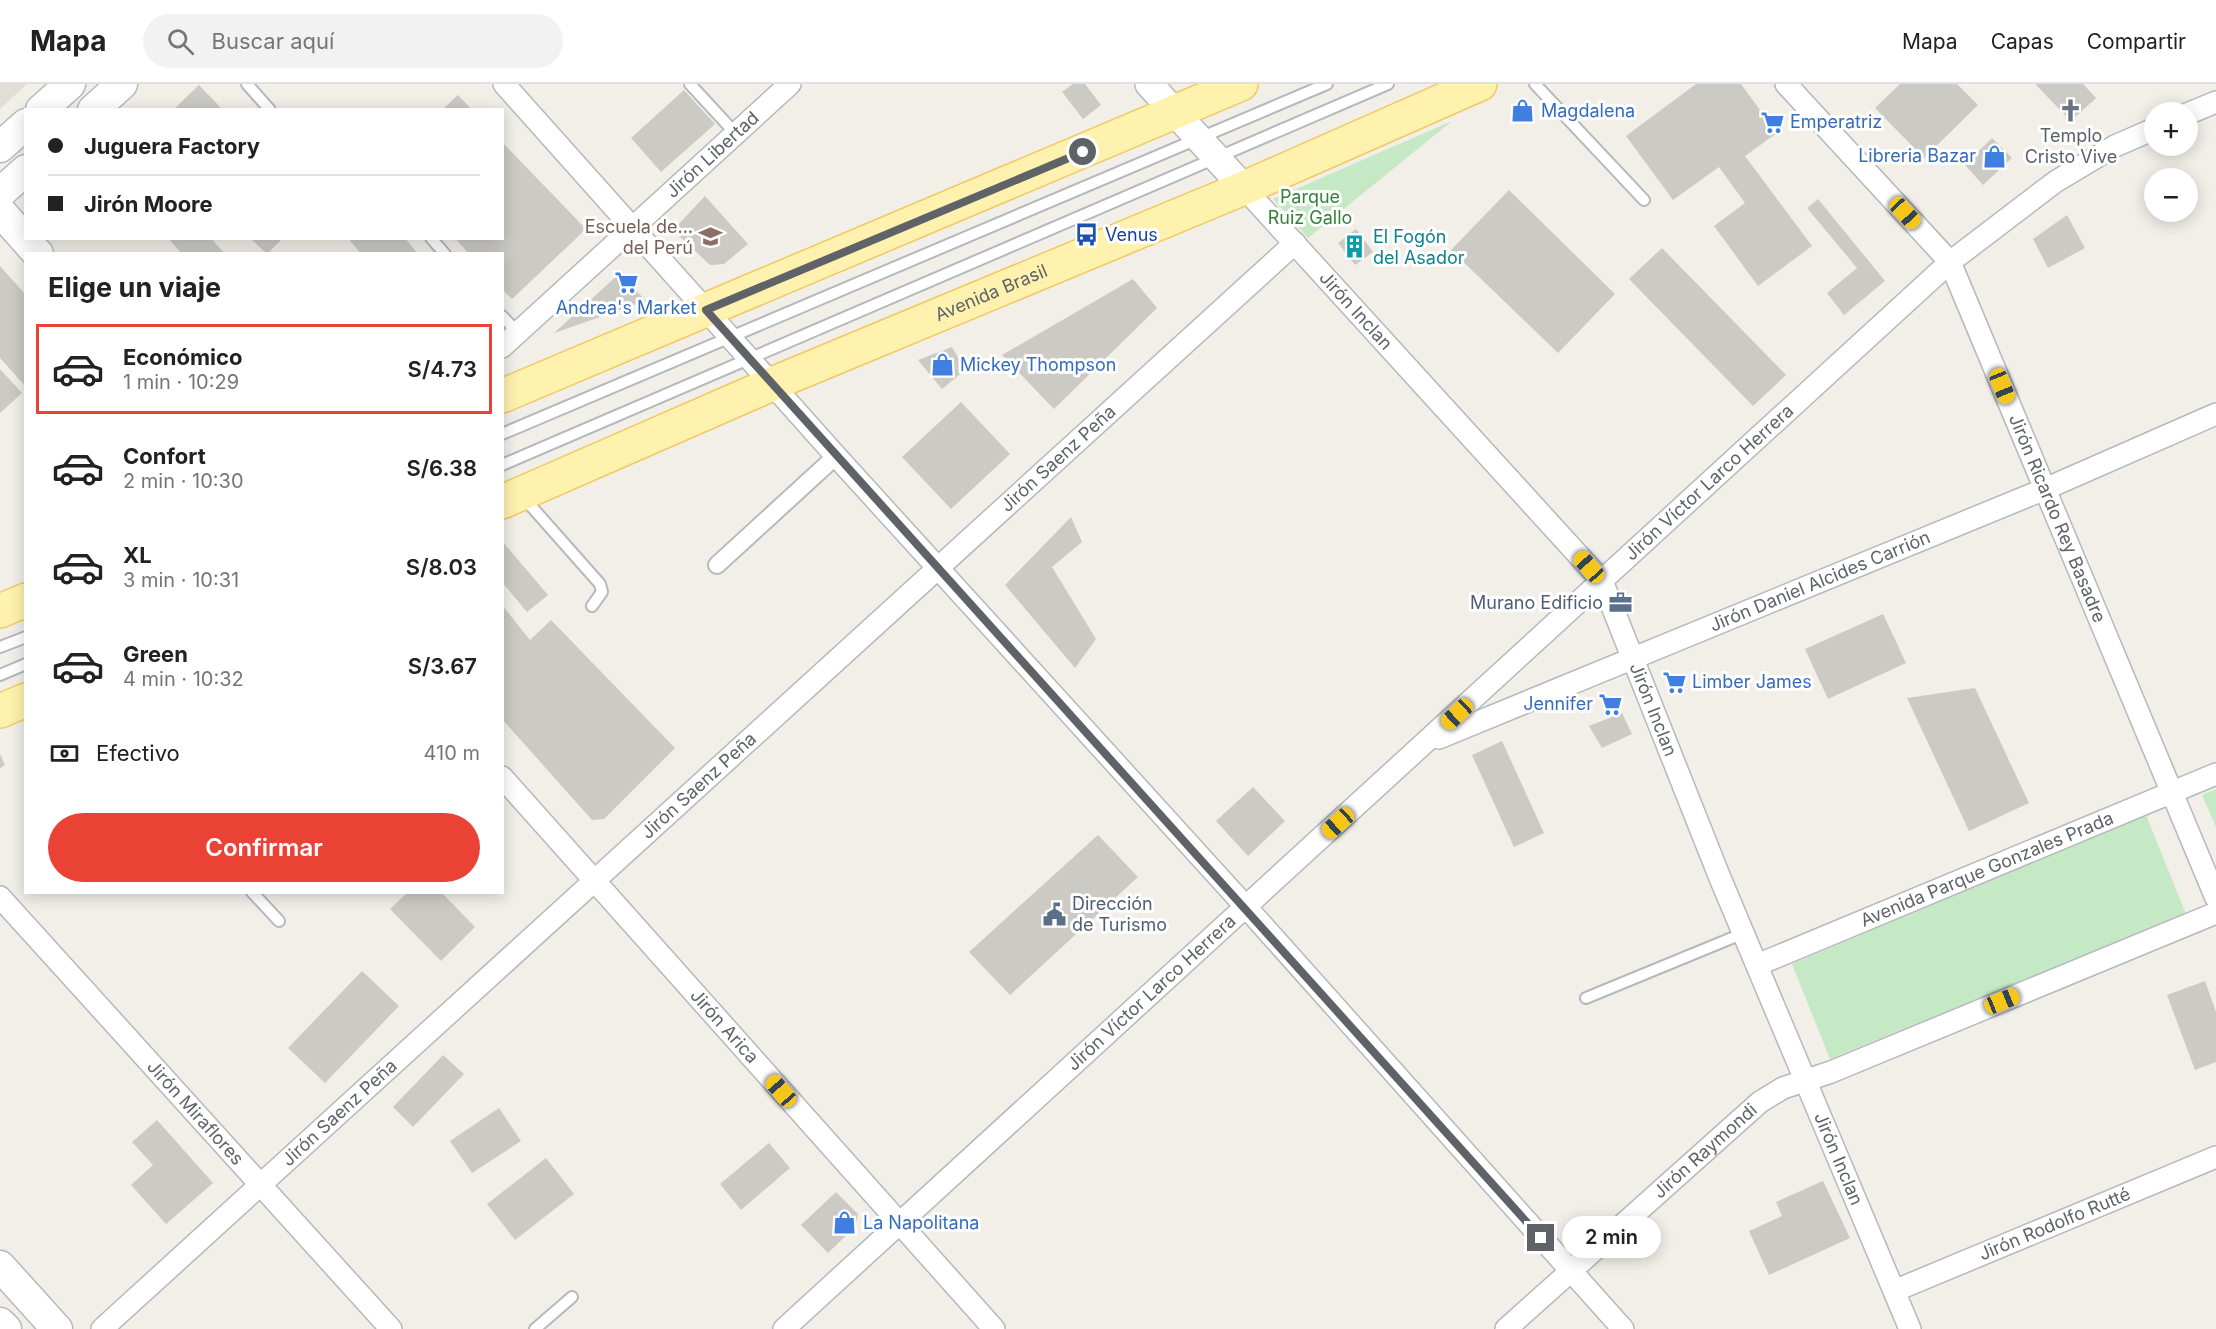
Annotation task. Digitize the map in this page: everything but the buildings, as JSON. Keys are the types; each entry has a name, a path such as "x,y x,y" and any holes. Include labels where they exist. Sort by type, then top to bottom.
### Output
{"main road":[{"path":"43,108 70,84"},
{"path":"95,108 122,84"},
{"path":"504,395 1241,84"},
{"name":"Avenida Brasil","path":"512,498 772,384 1244,188 1480,84"},
{"path":"0,147 24,126"},
{"path":"0,193 24,172"},
{"path":"0,211 24,238"},
{"path":"26,240 36,252"},
{"path":"0,611 24,601"},
{"path":"0,711 24,701"},
{"path":"0,1266 57,1329"},
{"path":"0,1323 6,1329"}],"street":[{"path":"504,84 1623,1329"},
{"name":"Jirón Libertad","path":"510,340 790,84"},
{"path":"1149,84 1244,188"},
{"name":"Jirón Ricardo Rey Basadre","path":"1786,84 1950,262 2216,898"},
{"path":"2198,109 2216,102"},
{"name":"Jirón Víctor Larco Herrera","path":"784,1329 1950,262 2055,182 2115,146 2144,133"},
{"name":"Jirón Inclan","path":"1244,188 1602,581 1757,965 1910,1329"},
{"name":"Jirón Saenz Peña","path":"102,1329 1295,243"},
{"name":"Jirón Daniel Alcides Carrión","path":"1424,744 2045,489 2216,414"},
{"path":"717,565 836,456"},
{"name":"Avenida Parque Gonzales Prada","path":"1757,965 2216,774"},
{"name":"Jirón Arica","path":"504,779 994,1329"},
{"name":"Jirón Miraflores","path":"0,897 391,1329"},
{"path":"1805,1080 1831,1072 2216,913"},
{"name":"Jirón Raymondi","path":"1506,1329 1760,1102 1783,1088 1805,1080"},
{"name":"Jirón Rodolfo Rutté","path":"1894,1291 2216,1157"}],"lane":[{"path":"247,84 268,108"},
{"path":"690,84 736,134"},
{"path":"504,433 1327,84"},
{"name":"Avenida Brasil","path":"504,464 1388,84"},
{"path":"1535,84 1644,200"},
{"path":"433,240 443,252"},
{"path":"504,322 510,340"},
{"path":"512,498 600,584 602,592 592,606"},
{"path":"0,647 24,638"},
{"path":"0,675 24,665"},
{"path":"254,894 279,921"},
{"path":"1586,998 1744,933"},
{"path":"535,1329 572,1297"}],"shaded area":[{"path":"0,84 27,84 0,109"}],"green space":[{"name":"Parque Ruiz Gallo","path":"1452,121 1308,238 1273,199"},
{"path":"2216,789 2216,827 2202,795"},
{"path":"2146,815 2186,914 1830,1059 1792,964"}],"place":[{"name":"Templo Cristo Vive","path":"2071,110"},
{"name":"Magdalena","path":"1523,111"},
{"name":"Emperatriz","path":"1772,122"},
{"name":"Libreria Bazar","path":"1994,156"},
{"name":"Venus","path":"1087,235"},
{"name":"Escuela de... del Perú","path":"711,237"},
{"name":"El Fogón del Asador","path":"1355,247"},
{"name":"Andrea's Market","path":"626,282"},
{"name":"Mickey Thompson","path":"942,365"},
{"name":"Murano Edificio","path":"1621,603"},
{"name":"Limber James","path":"1674,682"},
{"name":"Jennifer","path":"1611,704"},
{"name":"Dirección de Turismo","path":"1054,914"},
{"name":"La Napolitana","path":"845,1223"}],"route":[{"path":"1083,152 706,310 1246,907 1541,1238"}]}
